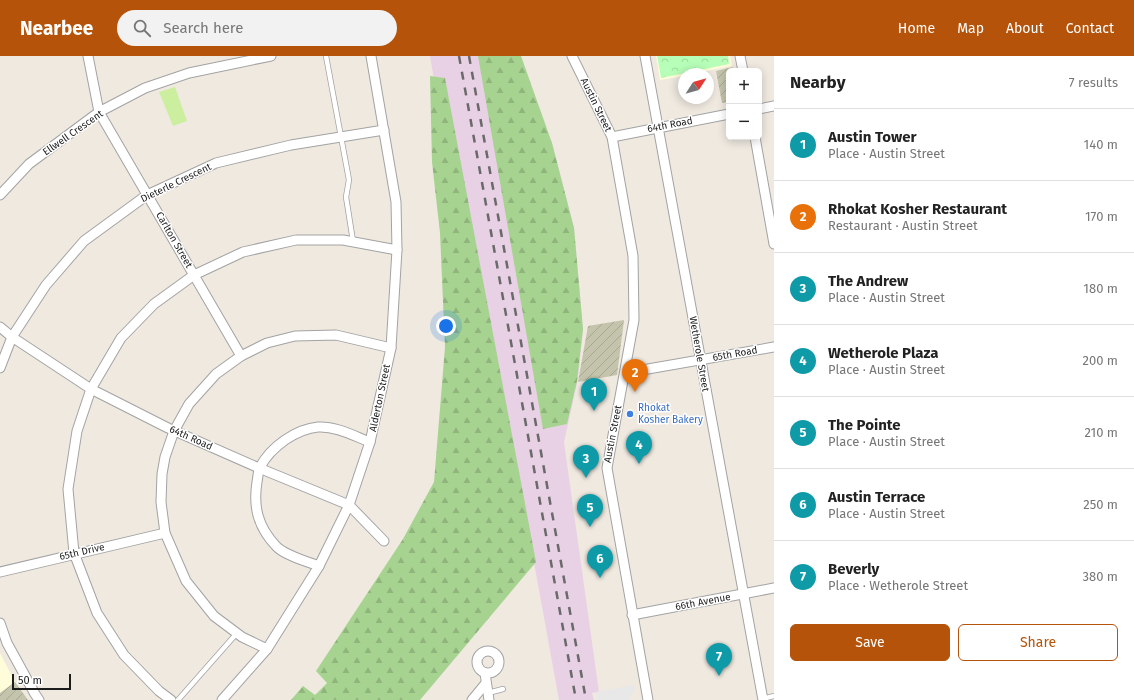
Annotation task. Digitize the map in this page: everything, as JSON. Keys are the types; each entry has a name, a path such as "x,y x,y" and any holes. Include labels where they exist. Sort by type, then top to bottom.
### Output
{"street":[{"name":"Carlton Street","path":"88,56 99,112 241,356"},
{"name":"Ellwell Crescent","path":"0,195 29,164 99,112 145,88 189,73 271,56"},
{"name":"Alderton Street","path":"222,700 267,649 320,566 349,505 370,442 390,348 397,250 396,202 371,56"},
{"name":"Austin Street","path":"572,56 612,137 634,256 634,320 607,468 648,700"},
{"name":"Wetherole Street","path":"645,56 762,699"},
{"path":"740,56 742,68"},
{"path":"762,108 774,106"},
{"name":"64th Road","path":"612,137 726,115"},
{"name":"Dieterle Crescent","path":"0,368 12,337 46,285 84,241 147,195 216,163 291,144 384,130"},
{"path":"756,140 774,244"},
{"path":"171,700 159,691 124,655 97,613 74,554 68,489 77,431 91,389 121,338 154,304 194,275 243,252 296,240 344,240 397,250"},
{"name":"64th Road","path":"0,327 12,337 91,389 174,431 349,505 384,541"},
{"path":"267,649 237,633 214,616 186,581 164,533 161,502 162,474 165,457 174,431 189,404 216,374 241,356 267,343 295,336 336,335 390,348"},
{"name":"65th Road","path":"625,373 774,347"},
{"path":"320,566 297,558 276,547 261,526 255,496 259,468 267,456 281,443 293,435 318,427 336,429 370,442"},
{"name":"65th Drive","path":"0,572 164,533"},
{"name":"66th Avenue","path":"632,615 774,588"},
{"path":"0,622 8,643 39,700"},
{"path":"485,673 489,697"},
{"path":"472,700 486,683"}],"lane":[{"path":"326,56 349,180 346,197 353,242"},
{"path":"178,700 237,633"},
{"path":"489,697 503,690"},
{"path":"762,699 774,696"}],"shaded area":[{"path":"430,56 514,56 552,143 574,228 583,329 578,379 564,442 599,692 592,693 594,700 559,700 533,557 447,380 440,115"},
{"path":"656,56 730,56 732,66 714,70 714,68 678,68 678,77 660,80"},
{"path":"726,69 726,102 722,103 716,71"},
{"path":"624,320 617,375 578,382 588,326"},
{"path":"0,653 15,682 0,693"},
{"path":"15,682 28,700 0,700 0,693"},
{"path":"634,685 635,689 629,700 597,700 596,692"}],"green space":[{"path":"478,56 521,56 552,143 574,228 583,329 577,381 567,424 543,429"},
{"path":"657,56 728,56 729,64 710,68 678,68 678,74 661,78"},
{"path":"430,76 445,78 536,562 420,700 291,700 303,686 315,695 327,683 316,671 403,539 434,482 445,347 440,233 432,162"},
{"path":"175,87 187,121 173,126 159,92"}],"railway":[{"path":"459,56 576,700"},
{"path":"469,56 586,700"}],"place":[{"name":"Rhokat Kosher Restaurant","path":"635,392"},
{"name":"Austin Tower","path":"594,411"},
{"name":"Rhokat Kosher Bakery","path":"630,414"},
{"name":"Wetherole Plaza","path":"639,464"},
{"name":"The Andrew","path":"586,478"},
{"name":"The Pointe","path":"590,527"},
{"name":"Austin Terrace","path":"600,578"},
{"name":"Beverly","path":"719,676"}]}
